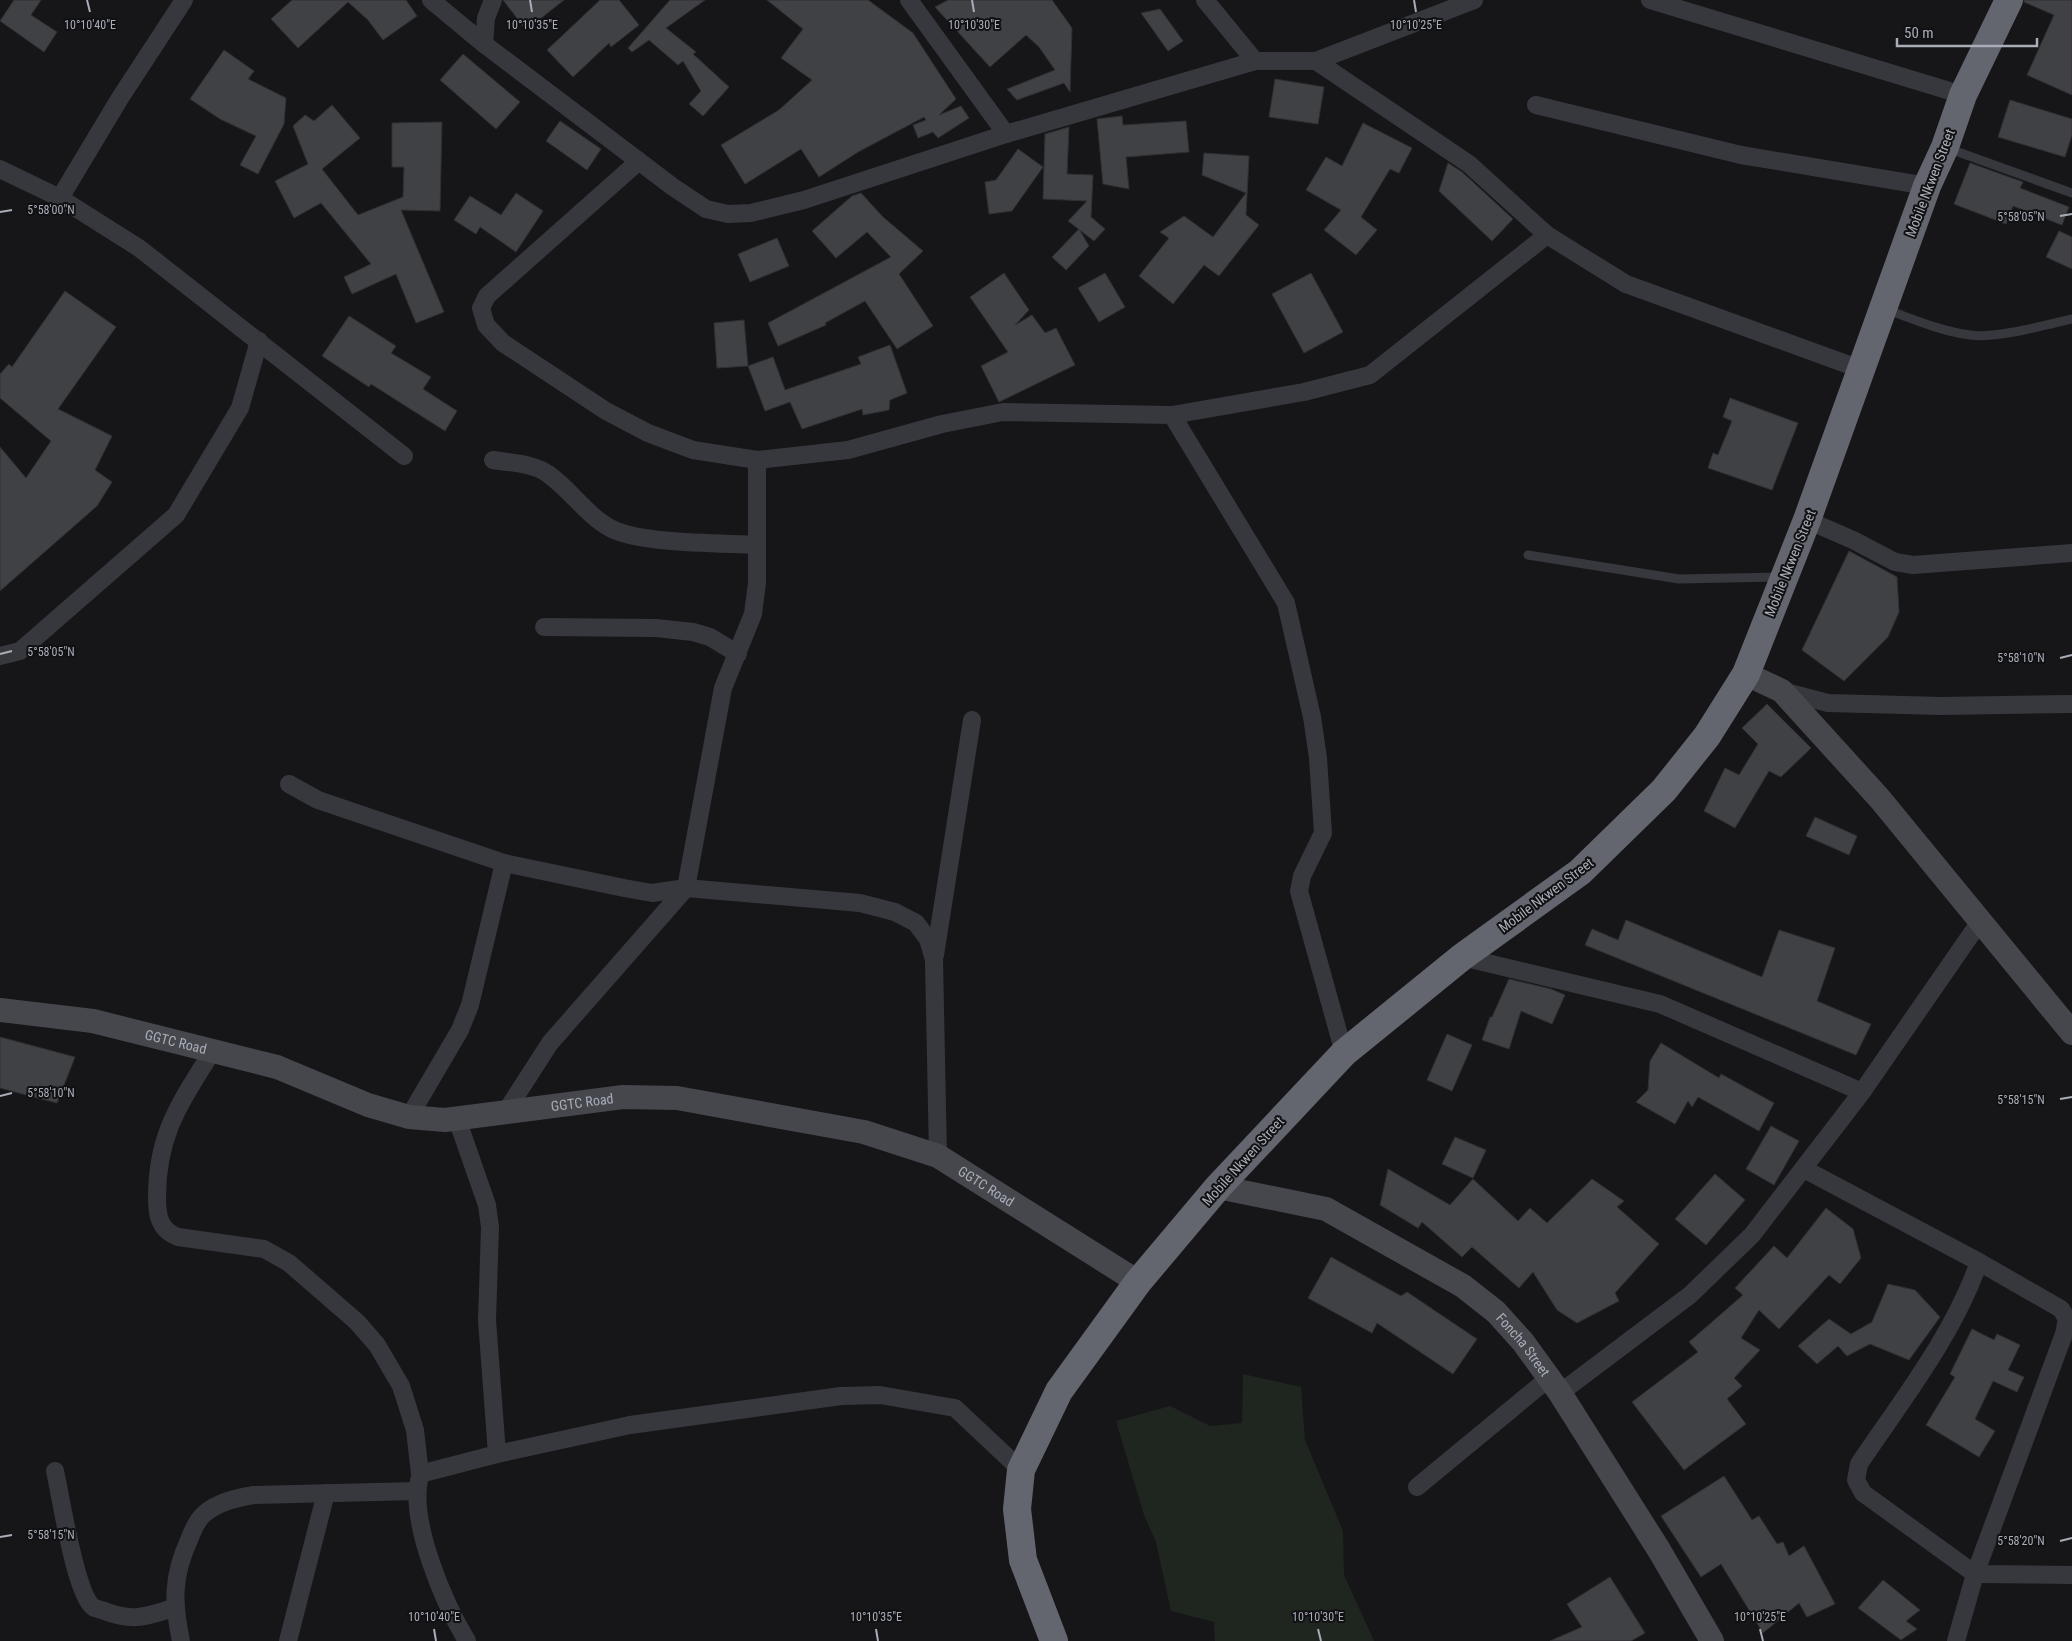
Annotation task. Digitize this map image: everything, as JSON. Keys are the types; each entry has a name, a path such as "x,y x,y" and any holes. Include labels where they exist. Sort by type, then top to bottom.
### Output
{"highway":[{"name":"Mobile Nkwen Street","path":"1054,1641 1023,1560 1018,1509 1021,1470 1059,1391 1138,1282 1218,1186 1344,1053 1462,957 1580,872 1664,790 1707,736 1746,674 1807,520 1863,370 1927,186 1945,147 1963,95 2009,0"}],"street":[{"path":"60,198 120,98 184,0"},
{"path":"431,0 484,44 639,161 706,209 728,214 750,213 804,200 1006,134 1255,61 1316,61 1474,0"},
{"path":"484,44 486,18 493,0"},
{"path":"909,0 1006,134"},
{"path":"1205,0 1255,61"},
{"path":"1650,0 1963,95"},
{"path":"1316,61 1469,164 1548,235 1626,284 1863,370"},
{"path":"1536,105 1741,155 1927,186"},
{"path":"639,161 486,296 481,308 486,325 503,343 606,411 648,433 693,450 757,460 848,450 942,424 1003,412 1172,415 1304,392 1370,375 1548,235"},
{"path":"0,169 60,198 139,248 404,456"},
{"path":"0,656 20,651 176,515 240,408 259,341"},
{"path":"1172,415 1286,603 1312,717 1318,758 1323,833 1302,876 1299,892 1344,1053"},
{"path":"493,460 529,465 548,473 586,509 612,529 638,537 757,545"},
{"path":"504,1114 550,1043 686,888 724,688 753,614 757,583 757,460"},
{"path":"1807,520 1853,540 1895,562 1913,565 2072,553"},
{"path":"544,627 656,628 693,632 710,637 738,654"},
{"path":"1746,674 1782,691 1828,703 1941,706 2072,704"},
{"path":"1782,691 1880,798 2072,1033"},
{"path":"938,1156 934,960 972,720"},
{"path":"289,784 318,800 504,863 652,893 686,888 860,903 895,912 916,923 928,938 934,960"},
{"path":"410,1117 460,1030 470,1005 504,863"},
{"path":"1417,1487 1554,1386 1690,1295 1721,1268 1752,1235 1862,1092 1981,920"},
{"path":"1462,957 1660,1004 1862,1092"},
{"name":"GGTC Road","path":"0,1010 93,1021 213,1050 277,1067 368,1105 410,1117 457,1120 623,1097 677,1098 864,1132 938,1156 1138,1282"},
{"path":"213,1050 176,1111 164,1140 157,1169 157,1212 161,1225 168,1233 178,1237 264,1248 289,1263 358,1322 377,1345 401,1386 414,1430 422,1535 430,1560 467,1641"},
{"path":"457,1120 487,1205 490,1227 487,1320 497,1454"},
{"path":"1804,1169 1979,1262 2061,1309 2067,1319 2064,1334 1975,1574 1956,1641"},
{"name":"Foncha Street","path":"1218,1186 1326,1208 1412,1255 1463,1286 1496,1312 1523,1342 1554,1386 1654,1542 1712,1641"},
{"path":"1979,1262 1969,1290 1945,1335 1858,1464 1856,1480 1863,1493 1975,1574 2072,1575"},
{"path":"180,1641 174,1608 176,1579 181,1557 203,1515 229,1500 254,1495 326,1493 418,1482 497,1454 630,1425 841,1396 880,1395 955,1408 1021,1470"},
{"path":"55,1471 78,1577 84,1596 94,1607 127,1619 142,1618 174,1608"},
{"path":"288,1641 326,1493"}],"lane":[{"path":"1945,147 2072,193"},
{"path":"1884,308 1935,327 1972,336 2017,331 2072,319"},
{"path":"1528,555 1679,579 1784,577"}],"shaded area":[{"path":"1243,1374 1301,1387 1305,1440 1343,1531 1344,1575 1374,1641 1215,1641 1214,1622 1171,1611 1156,1542 1144,1515 1116,1421 1170,1406 1210,1426 1242,1423"}],"building":[{"path":"14,0 41,0 31,15 57,32 44,52 0,21"},
{"path":"292,0 406,0 417,16 383,40 368,20 348,2 298,48 271,19"},
{"path":"503,0 564,0 526,30"},
{"path":"600,0 619,0 639,25 611,47 609,43 573,77 547,50"},
{"path":"670,0 705,0 666,28 696,52 693,54 729,87 703,116 689,104 701,91 683,61 678,65 649,40 632,52 628,48"},
{"path":"767,0 868,0 913,33 956,99 939,115 961,106 969,118 938,138 933,132 918,138 913,125 926,120 924,117 858,152 819,177 801,149 745,184 721,145 779,110 812,80 781,58 803,29"},
{"path":"948,0 1052,0 1072,28 1070,92 1064,83 1017,100 1007,89 1055,70 1039,47 1026,35 990,67 935,7"},
{"path":"2024,0 2072,0 2072,95 2027,75 2054,15 2024,2"},
{"path":"1160,9 1183,41 1168,51 1141,13"},
{"path":"224,50 254,71 248,79 286,98 284,124 258,174 240,165 256,136 220,119 190,99"},
{"path":"463,54 520,102 496,129 440,80"},
{"path":"1275,79 1324,87 1318,124 1269,117"},
{"path":"2010,100 2072,119 2072,135 2065,157 1998,137"},
{"path":"332,105 360,138 322,169 358,215 403,197 404,167 392,167 392,123 442,122 440,211 401,210 444,312 416,323 396,274 352,294 344,277 371,264 321,203 294,218 275,181 308,164 293,126 305,115 314,121"},
{"path":"1122,116 1123,125 1186,121 1189,152 1126,157 1129,189 1103,184 1097,119"},
{"path":"560,121 601,149 587,170 546,141"},
{"path":"1363,123 1412,148 1399,173 1390,169 1361,217 1377,230 1356,255 1324,230 1341,210 1306,190 1326,157 1342,166"},
{"path":"1069,127 1067,174 1093,175 1091,217 1105,229 1094,241 1068,221 1087,201 1043,199 1045,134"},
{"path":"1018,149 1043,167 1012,211 989,214 985,182 996,180"},
{"path":"1204,153 1249,156 1246,215 1259,225 1219,276 1204,265 1173,304 1139,276 1169,238 1160,232 1184,216 1213,237 1246,193 1202,175"},
{"path":"1448,163 1462,172 1513,219 1492,241 1439,191"},
{"path":"1970,163 2023,182 2020,188 2069,207 2062,225 2013,206 2006,224 1954,204"},
{"path":"516,193 543,211 516,252 480,227 476,234 454,220 470,196 501,215"},
{"path":"861,193 883,217 923,251 899,274 933,326 897,349 865,301 825,323 826,325 778,346 768,323 891,257 867,232 836,258 812,231 852,196"},
{"path":"1079,229 1089,246 1066,270 1052,257"},
{"path":"2059,231 2072,237 2072,269 2046,257"},
{"path":"777,238 789,266 750,282 738,254"},
{"path":"1004,273 1029,310 1015,325 1032,315 1045,333 1056,328 1075,365 999,402 981,366 1008,352 970,297"},
{"path":"1105,273 1125,307 1099,322 1078,288"},
{"path":"1311,273 1343,332 1304,353 1272,294"},
{"path":"65,291 116,327 58,409 112,436 95,470 112,482 97,506 0,591 0,447 26,478 51,441 0,398 0,374 9,364 12,367"},
{"path":"349,316 396,346 391,353 431,377 423,389 457,411 445,431 371,384 369,387 322,356"},
{"path":"744,320 748,366 717,368 714,323"},
{"path":"890,345 907,393 890,400 889,410 863,415 862,409 802,429 790,402 765,411 748,366 773,357 785,390 861,364 858,357"},
{"path":"1730,398 1798,423 1772,490 1708,468 1713,453 1718,455 1732,421 1723,417"},
{"path":"1849,551 1897,577 1899,612 1888,637 1844,681 1802,650"},
{"path":"1767,704 1811,748 1781,777 1769,771 1735,828 1704,811 1725,768 1739,775 1758,744 1742,728"},
{"path":"1815,817 1857,836 1849,855 1806,836"},
{"path":"1626,920 1762,977 1779,930 1835,948 1817,1001 1871,1024 1856,1055 1585,945 1592,929 1618,940"},
{"path":"1509,979 1551,989 1565,995 1552,1024 1521,1011 1509,1049 1482,1040 1490,1017 1492,1017"},
{"path":"1447,1034 1472,1045 1452,1091 1427,1080"},
{"path":"0,1037 75,1057 57,1103 0,1088"},
{"path":"1661,1043 1719,1078 1721,1074 1774,1103 1759,1131 1698,1097 1692,1107 1688,1101 1675,1124 1636,1102 1648,1090 1650,1061"},
{"path":"1771,1126 1799,1141 1774,1185 1746,1169"},
{"path":"1455,1137 1486,1150 1473,1178 1442,1164"},
{"path":"1388,1169 1450,1205 1473,1179 1518,1221 1530,1208 1547,1223 1592,1179 1624,1201 1617,1207 1659,1244 1615,1293 1619,1301 1577,1323 1557,1310 1533,1272 1519,1288 1472,1247 1462,1257 1422,1222 1418,1228 1380,1205"},
{"path":"1715,1174 1745,1200 1706,1245 1675,1219"},
{"path":"1826,1208 1853,1229 1861,1258 1840,1284 1829,1275 1779,1329 1759,1310 1741,1338 1760,1350 1734,1378 1742,1386 1727,1399 1746,1424 1684,1470 1632,1402 1698,1352 1689,1342 1743,1295 1735,1288 1774,1246 1787,1258"},
{"path":"1331,1257 1401,1296 1407,1292 1477,1339 1453,1374 1377,1323 1372,1333 1308,1298"},
{"path":"1888,1284 1915,1290 1940,1317 1909,1360 1870,1344 1847,1356 1838,1346 1817,1364 1798,1346 1829,1319 1851,1334 1872,1322"},
{"path":"1972,1329 1994,1340 1997,1334 2020,1345 2008,1370 2024,1377 2017,1392 1993,1381 1975,1419 1995,1431 1979,1457 1926,1425 1955,1377 1950,1374"},
{"path":"1724,1476 1752,1520 1759,1516 1777,1544 1783,1542 1789,1556 1804,1546 1835,1604 1807,1617 1799,1603 1763,1633 1721,1564 1701,1577 1661,1516"},
{"path":"1610,1577 1645,1633 1631,1641 1550,1641 1582,1627 1567,1604"},
{"path":"1883,1580 1920,1610 1906,1621 1917,1629 1901,1640 1858,1608"}]}
